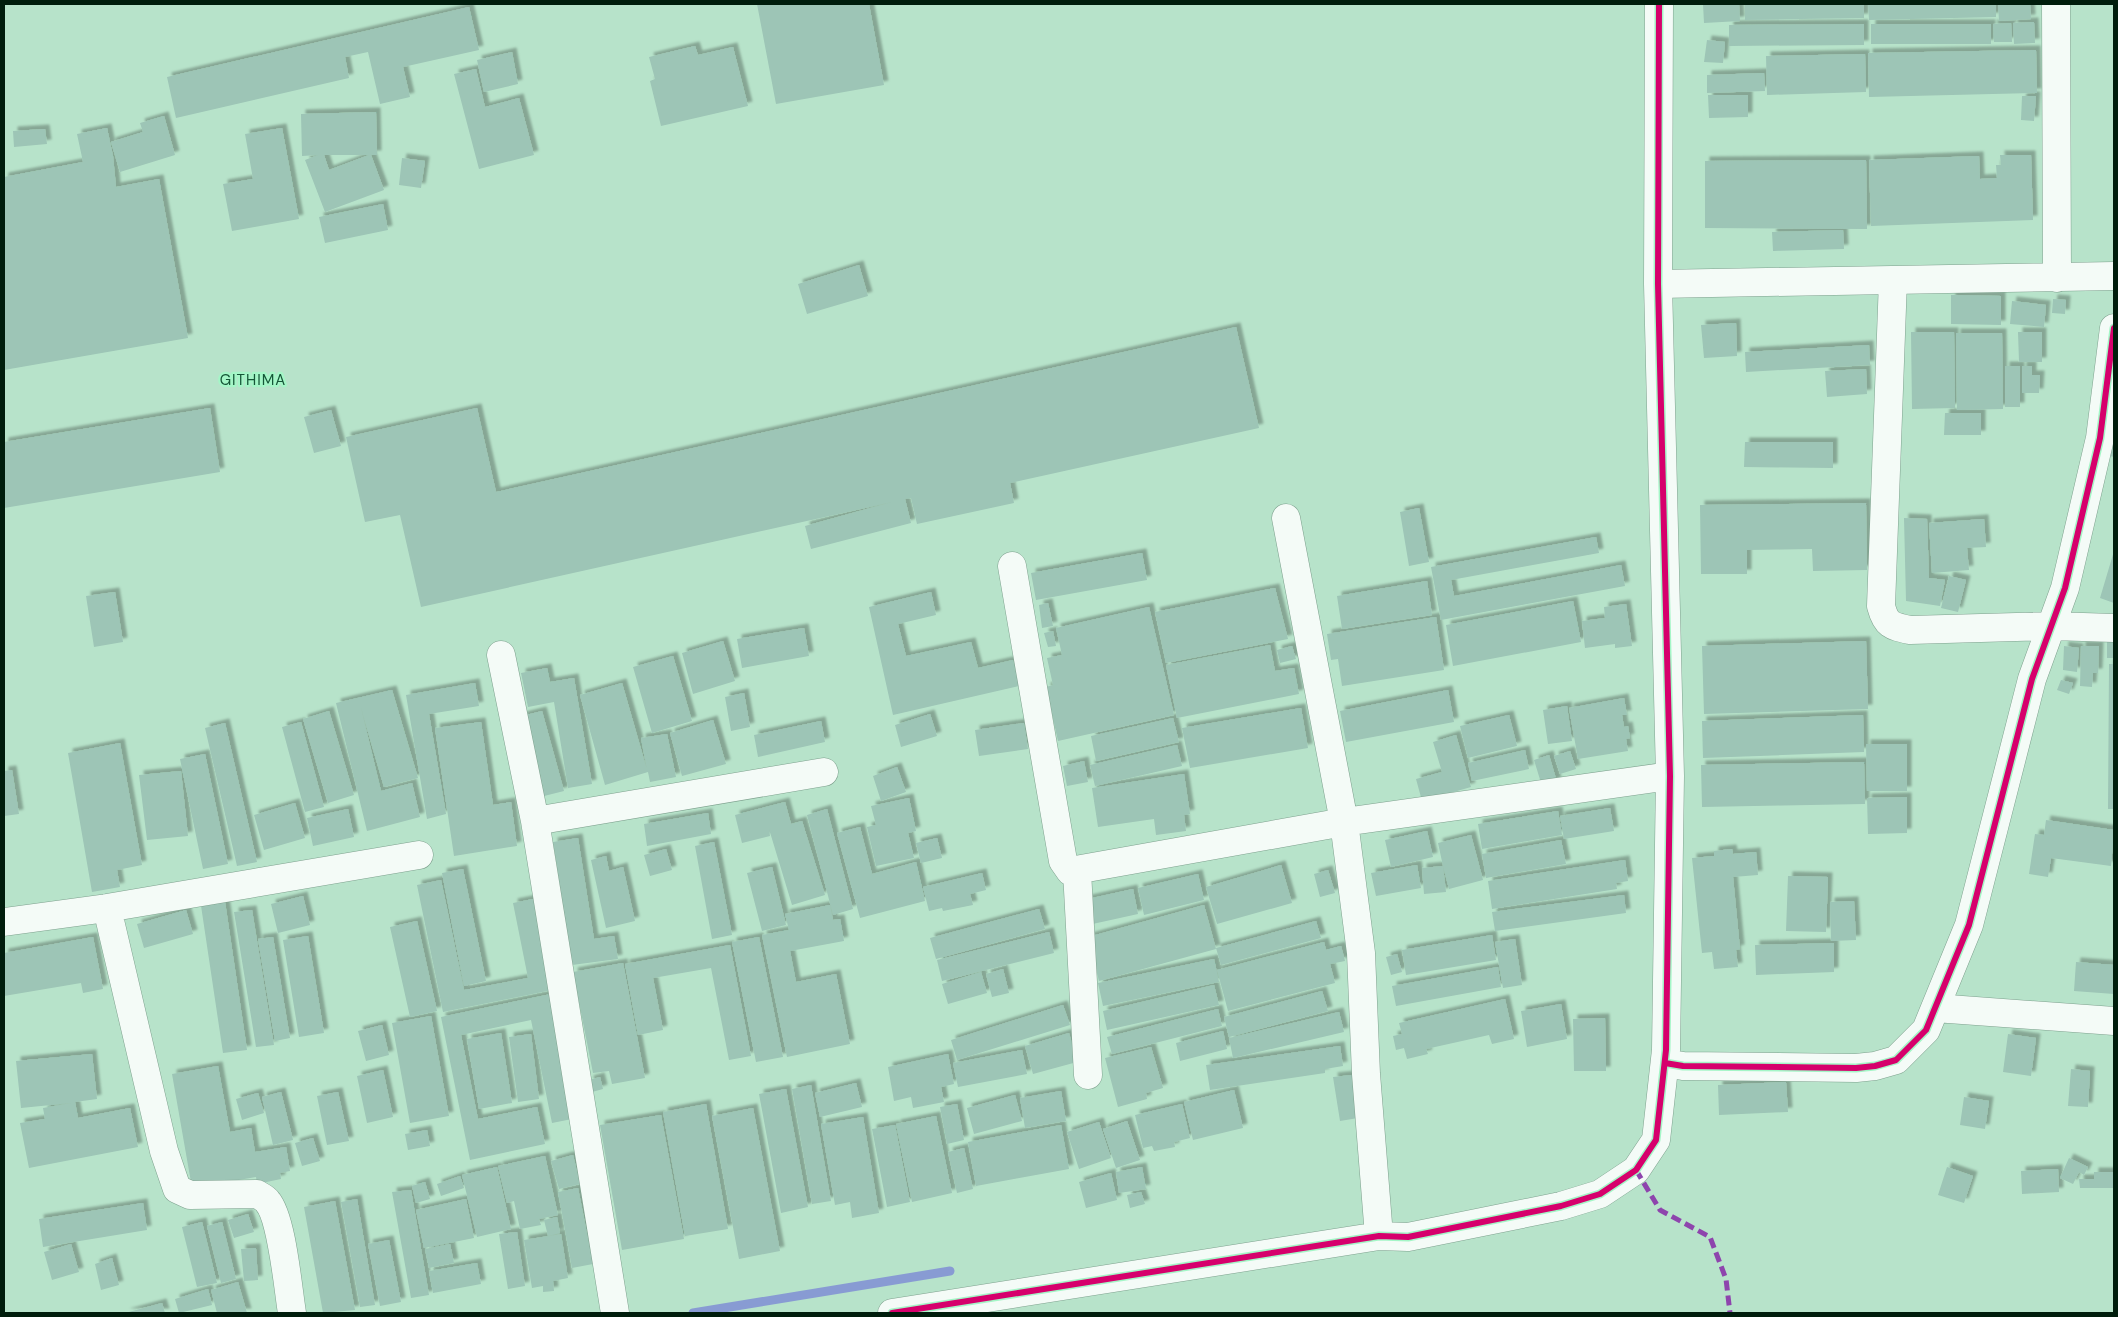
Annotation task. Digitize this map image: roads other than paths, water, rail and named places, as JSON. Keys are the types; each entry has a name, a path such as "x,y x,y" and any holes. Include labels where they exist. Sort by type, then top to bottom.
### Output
{"street":[{"path":"892,1313 1379,1236 1408,1237 1561,1206 1600,1194 1636,1170 1656,1140 1665,1063 1670,776 1658,284 1659,4"},
{"path":"2056,4 2056,278"},
{"path":"1658,284 2114,276"},
{"path":"1893,280 1881,606 1884,620 1894,626 1910,630 2052,626 2114,628"},
{"path":"1665,1063 1683,1066 1802,1068 1875,1066 1896,1060 1926,1030 1969,925 2032,679 2064,588 2100,438 2114,328"},
{"path":"1286,518 1344,822 1361,953 1364,1054 1379,1236"},
{"path":"1012,566 1063,861 1070,871 1344,822 1670,776"},
{"path":"501,655 535,821 615,1313"},
{"path":"535,821 824,772"},
{"path":"4,922 107,908 420,855"},
{"path":"1077,871 1088,1075"},
{"path":"107,908 164,1151 177,1189 190,1195 257,1194 267,1200 273,1211 280,1240 292,1313"},
{"path":"1935,1008 2114,1021"}],"waterway":[{"path":"693,1313 950,1271"}],"district":[{"name":"GITHIMA","path":"253,380"}]}
